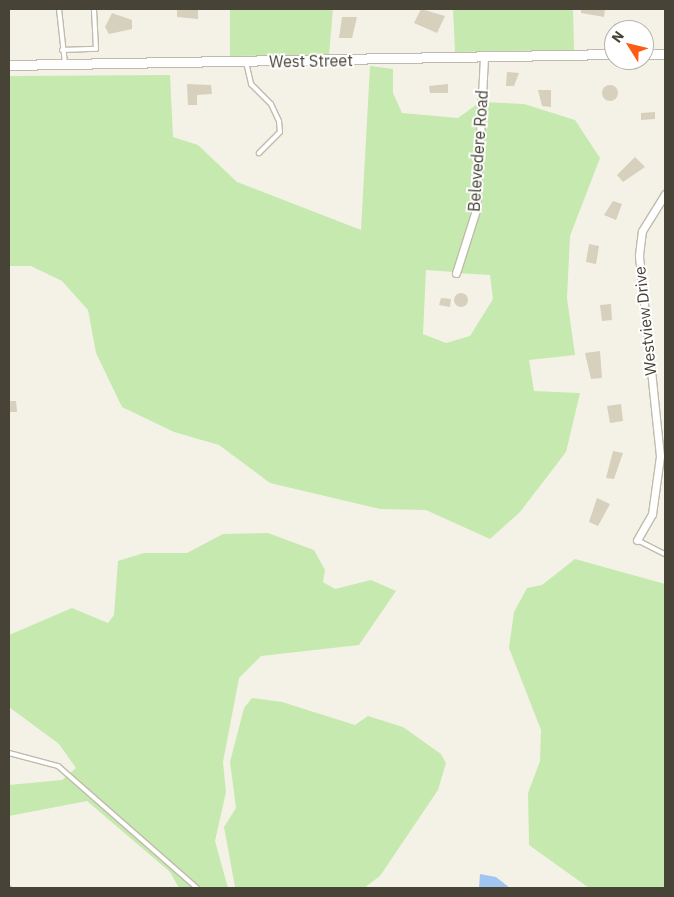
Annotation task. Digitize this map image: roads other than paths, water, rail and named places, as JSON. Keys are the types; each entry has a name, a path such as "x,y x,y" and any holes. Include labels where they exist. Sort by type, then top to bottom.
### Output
{"street":[{"name":"West Street","path":"9,66 604,54"},
{"name":"Belevedere Road","path":"456,273 476,210 484,57"},
{"name":"Westview Drive","path":"637,540 652,514 660,456 639,255 642,231 665,194"}],"lane":[{"path":"59,9 62,50 66,65"},
{"path":"62,50 96,49 94,9"},
{"path":"246,62 251,84 271,104 279,121 280,132 258,153"},
{"path":"637,540 665,554"},
{"path":"9,753 58,766 197,888"}],"water":[{"path":"480,874 496,877 510,888 479,888"}]}
